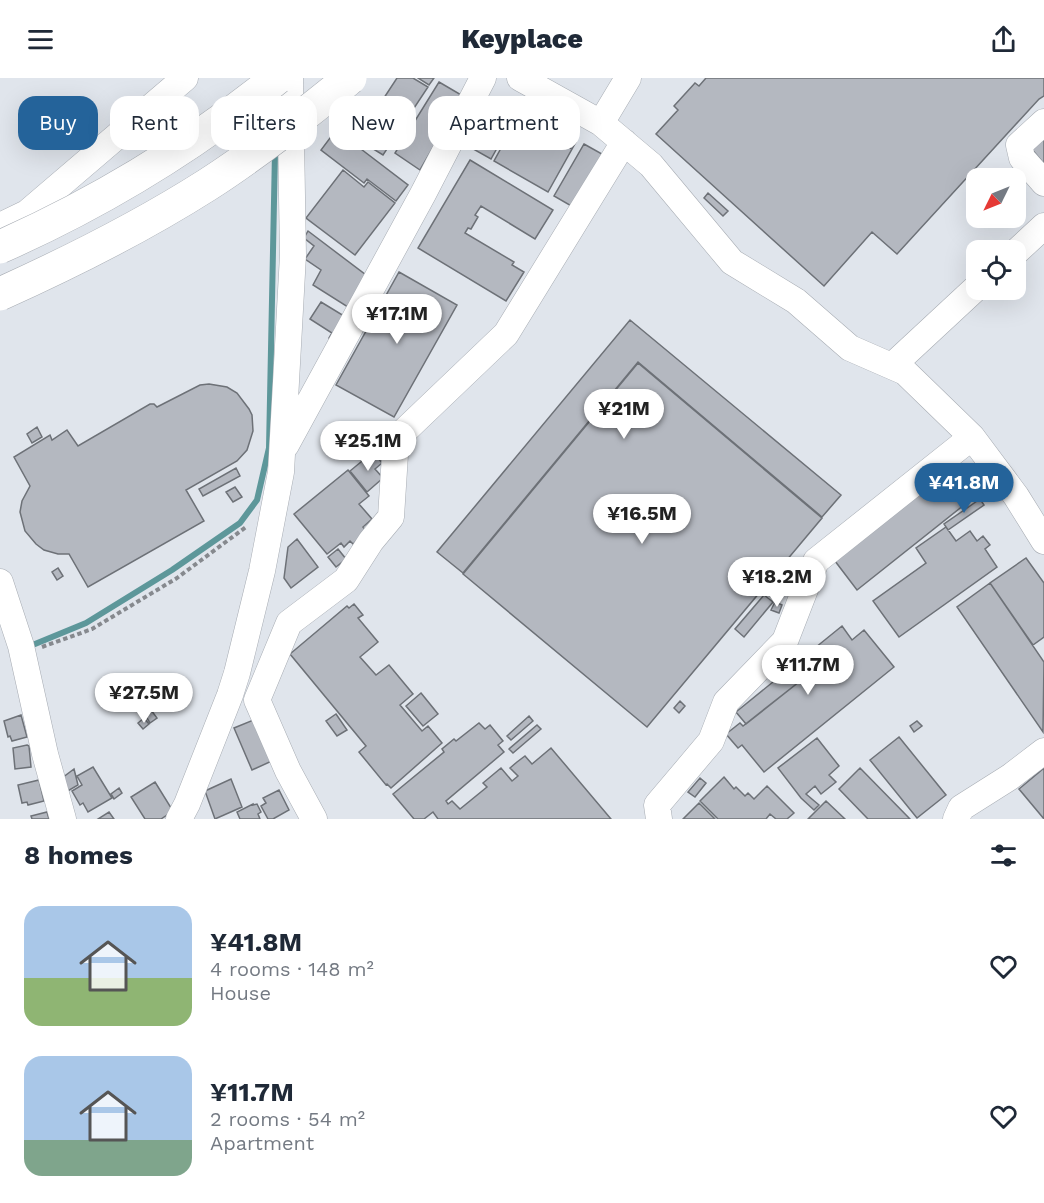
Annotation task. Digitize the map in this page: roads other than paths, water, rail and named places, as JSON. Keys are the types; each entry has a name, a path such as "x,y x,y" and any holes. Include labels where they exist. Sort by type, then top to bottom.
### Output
{"highway":[{"path":"0,247 33,232 123,183 183,147 277,78"},
{"path":"0,294 52,271 140,225 208,184 283,132 350,78"}],"street":[{"path":"0,226 27,213 185,78"},
{"path":"178,819 187,804 237,673 264,560 281,472 293,255 290,78"},
{"path":"281,454 423,194 483,78"},
{"path":"520,78 601,123 651,165 732,262 796,301 850,348 905,372 972,437 1016,496 1044,541"},
{"path":"601,123 628,78"},
{"path":"1044,122 1019,146 1022,158 1044,183"},
{"path":"314,819 288,771 257,700 289,623 346,580 371,541 391,517 396,439 506,334 624,142"},
{"path":"0,262 8,258 27,213"},
{"path":"1026,243 1044,226"},
{"path":"892,366 966,297"},
{"path":"659,819 657,805 711,741 726,702 785,641 816,561 972,437"},
{"path":"0,582 21,646 45,754 63,819"},
{"path":"956,819 961,808 1010,777 1044,751"}],"waterway":[{"path":"35,644 86,623 172,570 240,523 257,500 269,448 275,152"}]}
